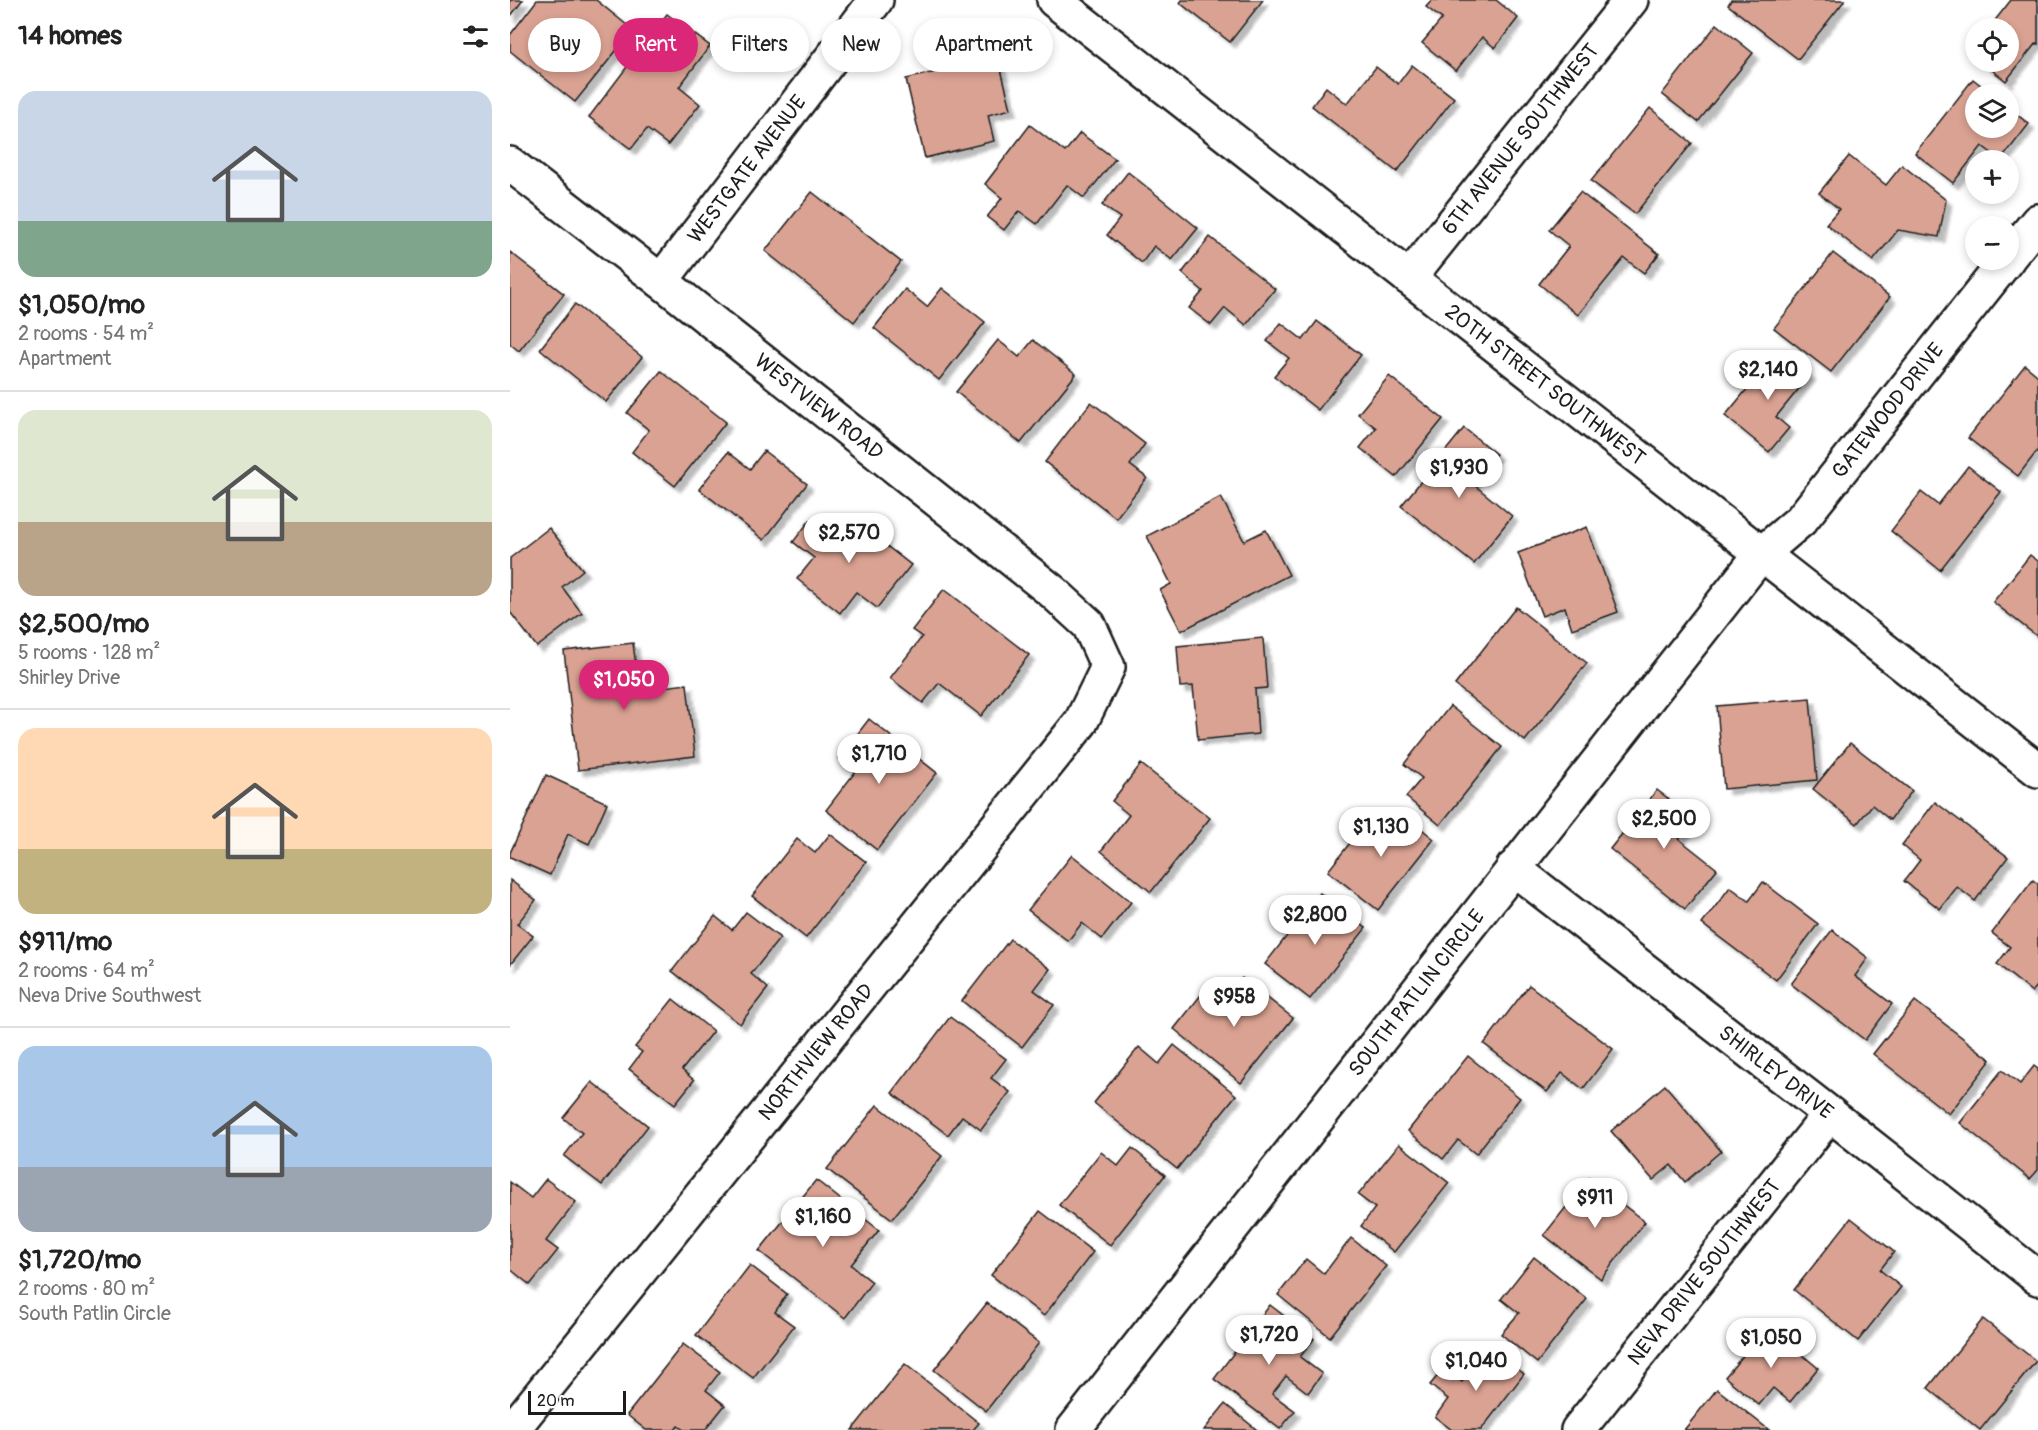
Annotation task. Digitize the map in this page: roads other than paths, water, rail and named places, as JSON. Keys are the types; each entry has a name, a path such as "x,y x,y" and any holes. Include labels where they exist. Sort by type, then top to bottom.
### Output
{"street":[{"name":"WESTGATE AVENUE","path":"661,281 876,0"},
{"name":"6TH AVENUE SOUTHWEST","path":"1409,278 1631,0"},
{"name":"20TH STREET SOUTHWEST","path":"1065,3 1409,278 2038,770"},
{"name":"WESTVIEW ROAD","path":"510,164 1053,592 1089,625 1108,667"},
{"name":"GATEWOOD DRIVE","path":"2019,245 2038,221"},
{"name":"GATEWOOD DRIVE","path":"1761,554 1801,520 1999,270"},
{"name":"SOUTH PATLIN CIRCLE","path":"1073,1430 1761,554"},
{"name":"NORTHVIEW ROAD","path":"512,1430 1081,722 1108,667"},
{"name":"SHIRLEY DRIVE","path":"1513,868 2038,1278"},
{"name":"NEVA DRIVE SOUTHWEST","path":"1578,1430 1830,1114"}]}
